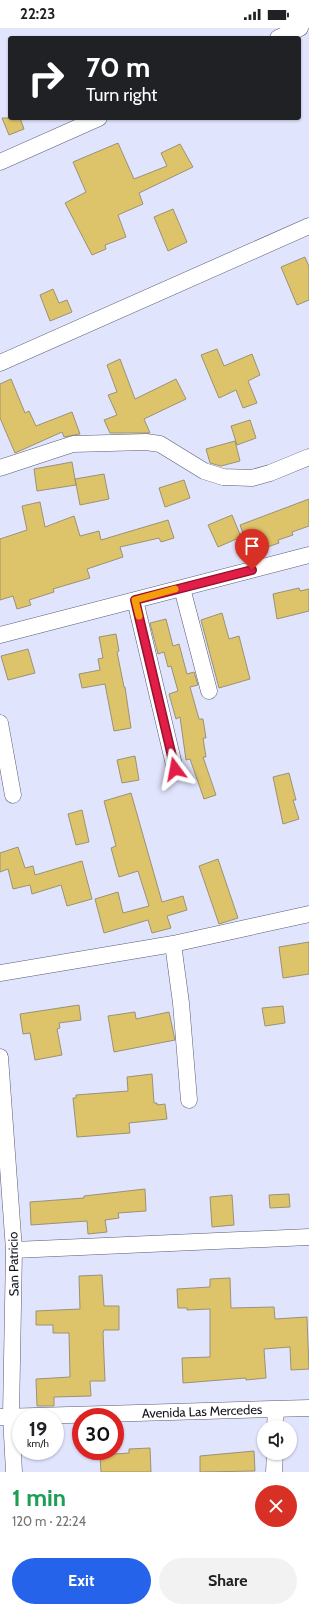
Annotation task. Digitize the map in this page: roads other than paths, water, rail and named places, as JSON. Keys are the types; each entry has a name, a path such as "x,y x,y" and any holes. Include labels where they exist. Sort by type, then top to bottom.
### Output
{"street":[{"path":"282,36 300,28"},
{"path":"0,162 94,120"},
{"path":"0,363 309,226"},
{"path":"0,468 74,444 146,442 160,444 204,471 223,477 252,478 270,473 309,457"},
{"path":"0,635 309,555"},
{"path":"182,588 209,691"},
{"path":"135,600 175,769"},
{"path":"0,723 13,795"},
{"path":"0,973 173,944 309,914"},
{"path":"173,944 181,1003 189,1100"},
{"name":"San Patricio","path":"0,1057 14,1250 5,1417 14,1472"},
{"path":"14,1250 309,1237"},
{"path":"275,1420 276,1408"},
{"name":"Avenida Las Mercedes","path":"5,1417 309,1408"},
{"path":"274,1472 275,1460"}]}
